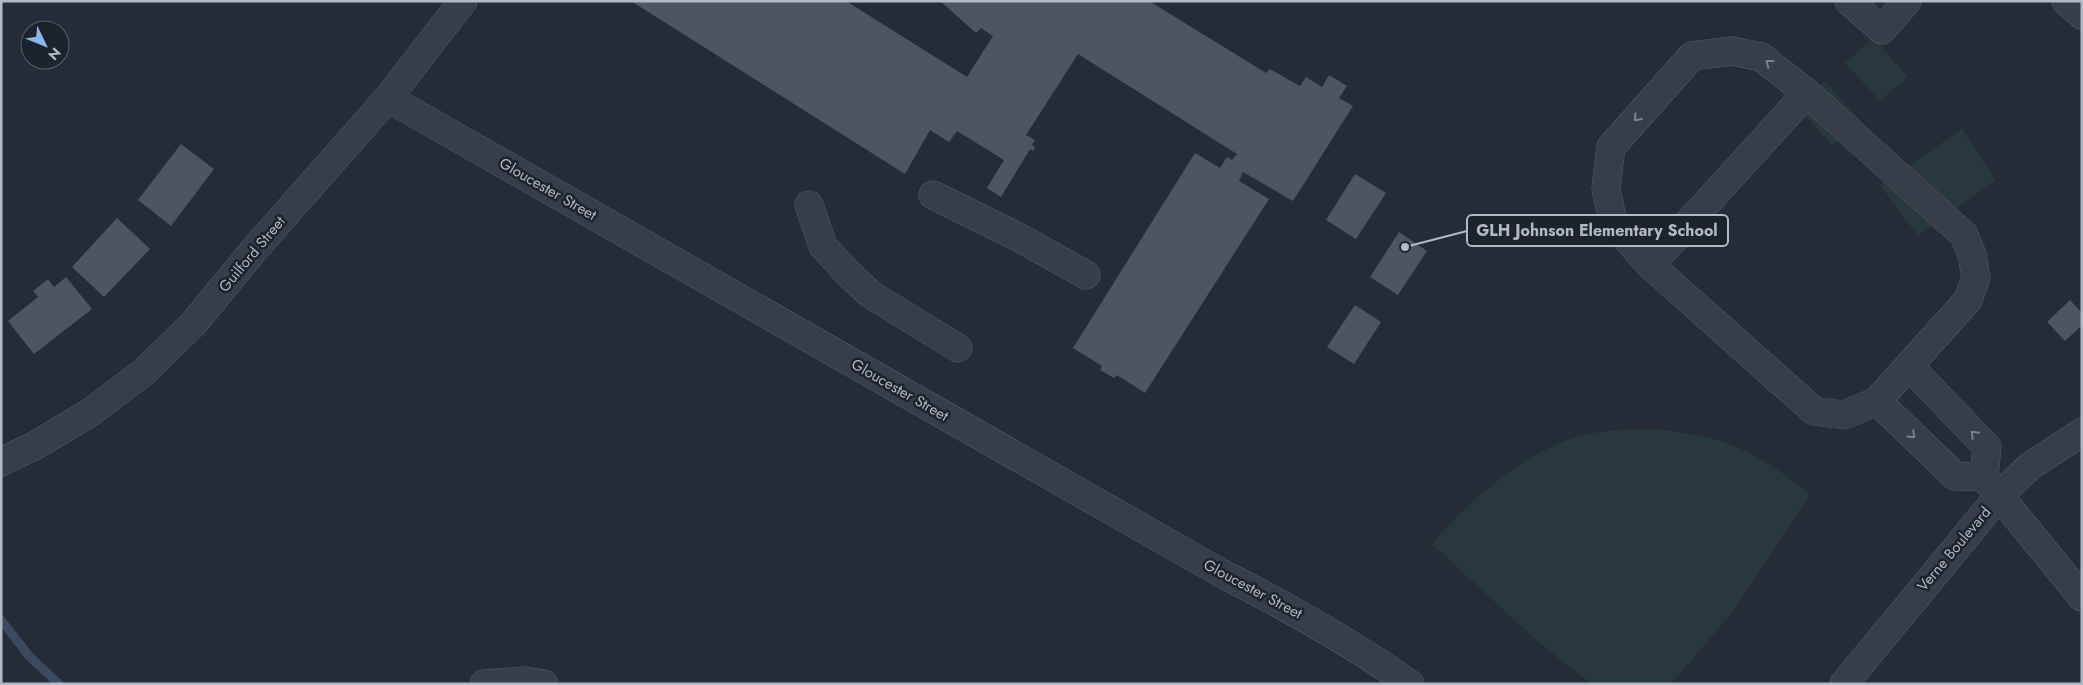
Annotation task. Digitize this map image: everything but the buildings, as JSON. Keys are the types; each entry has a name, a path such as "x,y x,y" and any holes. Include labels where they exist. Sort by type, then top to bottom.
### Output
{"street":[{"name":"Guilford Street","path":"1,462 36,445 91,412 145,371 194,323 253,251 388,98 463,1"},
{"path":"1849,1 1882,30 1907,1"},
{"path":"2066,1 2082,15"},
{"path":"1732,51 1761,57 1807,93 1964,235 1972,255 1976,278 1968,300 1877,401 1844,415 1814,411 1650,264 1613,224 1606,188 1611,147 1692,56 1732,51"},
{"path":"1650,264 1807,93"},
{"name":"Gloucester Street","path":"388,98 1221,573 1300,614 1362,650 1410,684"},
{"path":"933,195 1020,238 1086,275"},
{"path":"809,204 824,246 846,271 870,294 958,348"},
{"path":"1909,366 1987,447 1991,486 2082,597"},
{"path":"1877,401 1955,476 1991,486"},
{"name":"Verne Boulevard","path":"1844,684 1991,486 2029,468 2082,432"},
{"path":"484,684 525,680 544,684"}],"shaded area":[{"path":"1873,38 1908,77 1880,101 1845,63"},
{"path":"1825,81 1860,120 1832,145 1797,106"},
{"path":"1962,129 1996,180 1918,236 1880,185"},
{"path":"1657,429 1725,442 1764,461 1810,495 1731,614 1671,684 1591,684 1536,640 1432,544 1461,513 1494,484 1529,459 1548,449 1578,436 1612,431"}],"waterway":[{"path":"1,620 29,656 59,684"}],"place":[{"name":"GLH Johnson Elementary School","path":"1405,247"}]}
